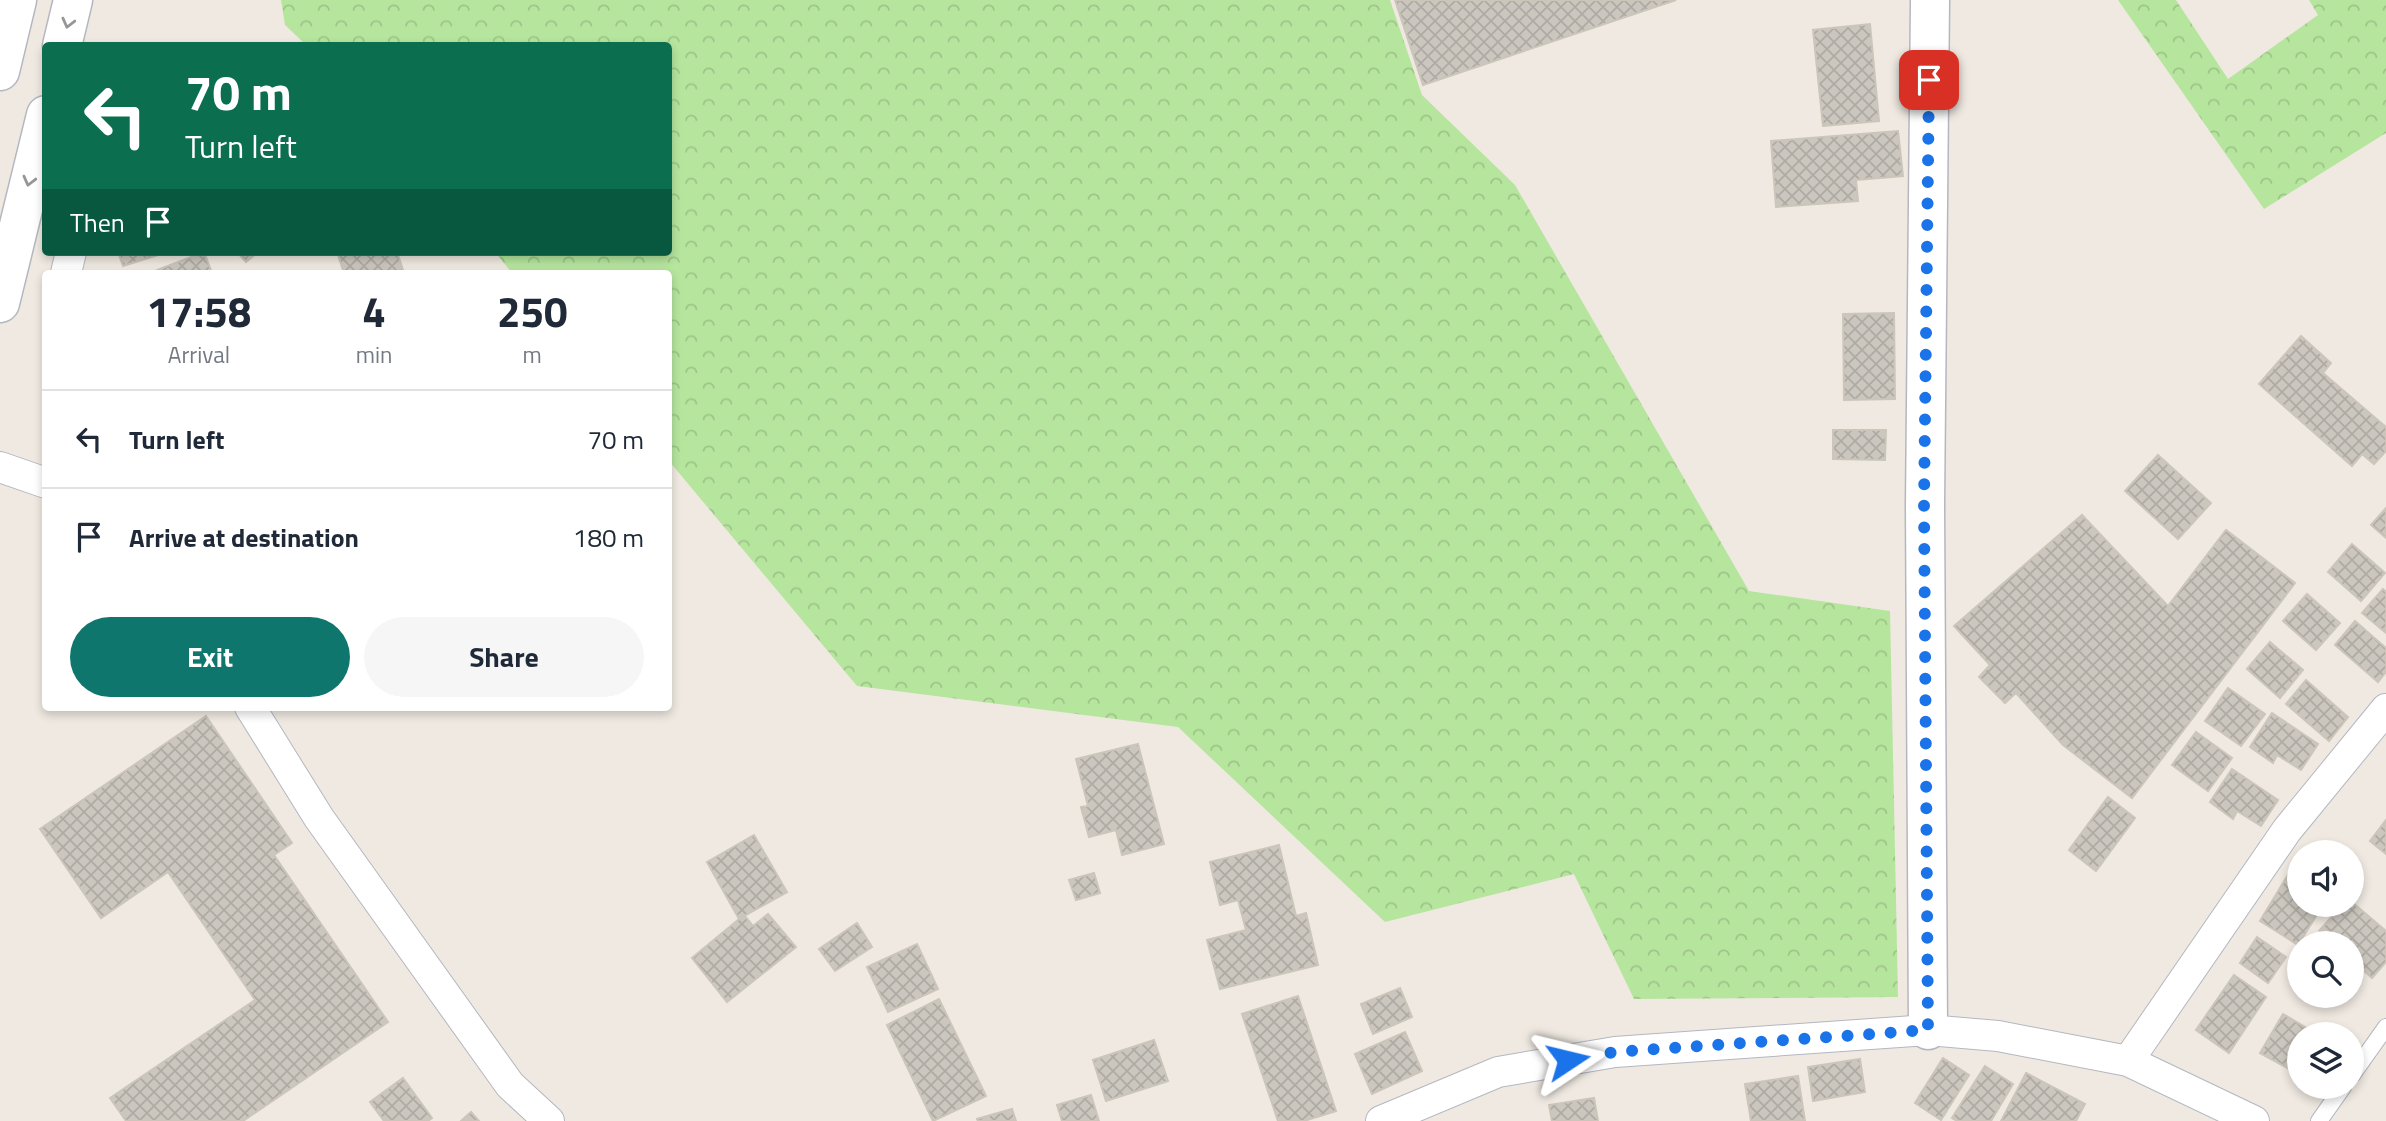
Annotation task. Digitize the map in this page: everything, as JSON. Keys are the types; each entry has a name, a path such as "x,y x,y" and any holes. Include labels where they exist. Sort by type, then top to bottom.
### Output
{"street":[{"path":"0,71 17,0"},
{"path":"63,42 73,0"},
{"path":"1928,1030 1924,505 1930,0"},
{"path":"0,303 42,131"},
{"path":"0,467 42,481"},
{"path":"2128,1061 2287,830 2386,709"},
{"path":"252,711 319,818 510,1085 549,1121"},
{"path":"1381,1121 1498,1072 1615,1052 1928,1030 1998,1035 2128,1061 2254,1121"}],"lane":[{"path":"2364,1057 2386,1027"},
{"path":"2319,1121 2335,1099"}],"green space":[{"path":"281,0 1390,0 1422,95 1515,185 1749,591 1890,611 1898,997 1634,999 1574,874 1385,922 1178,727 857,686 672,465 672,270 510,270 498,256 672,256 672,42 303,42 285,25"},
{"path":"2118,0 2176,0 2228,79 2318,15 2309,0 2386,0 2386,133 2264,209"}],"building":[{"path":"1395,0 1676,0 1423,85"},
{"path":"1870,24 1879,121 1823,126 1813,30"},
{"path":"1898,131 1903,176 1856,180 1858,201 1776,207 1771,141"},
{"path":"119,256 155,256 123,266"},
{"path":"194,256 206,256 211,270 157,270"},
{"path":"241,256 253,256 246,262"},
{"path":"338,256 398,256 403,270 343,270"},
{"path":"1894,313 1895,399 1844,400 1843,314"},
{"path":"2301,336 2331,363 2323,373 2386,427 2386,451 2374,464 2362,454 2352,466 2259,384"},
{"path":"1833,430 1886,430 1885,460 1833,459"},
{"path":"2158,455 2211,503 2178,539 2125,491"},
{"path":"2386,508 2386,538 2371,525"},
{"path":"2082,515 2168,606 2226,530 2295,583 2132,798 2063,745 2016,693 2005,703 1979,677 1990,665 1954,626"},
{"path":"2352,544 2385,573 2361,601 2328,572"},
{"path":"2383,589 2386,592 2386,633 2362,613"},
{"path":"2307,594 2340,623 2316,650 2283,621"},
{"path":"2355,621 2386,648 2386,672 2378,682 2335,645"},
{"path":"2270,642 2303,670 2280,698 2247,669"},
{"path":"2306,680 2348,717 2329,741 2286,704"},
{"path":"2228,688 2265,714 2241,746 2205,721"},
{"path":"2272,713 2318,744 2301,770 2277,755 2273,763 2250,747"},
{"path":"206,716 292,843 274,855 388,1022 243,1121 126,1121 110,1098 255,1000 168,872 101,918 40,829"},
{"path":"2196,732 2232,758 2208,791 2172,765"},
{"path":"1138,744 1164,844 1122,855 1116,830 1089,837 1081,807 1088,806 1076,759"},
{"path":"2232,769 2278,800 2261,826 2237,811 2233,819 2210,802"},
{"path":"2108,797 2135,818 2096,871 2069,850"},
{"path":"2386,820 2386,854 2370,841"},
{"path":"754,835 787,892 739,919 707,862"},
{"path":"1279,845 1296,916 1306,913 1318,965 1220,989 1207,940 1246,930 1238,900 1220,905 1210,862"},
{"path":"1094,873 1100,893 1076,900 1069,880"},
{"path":"2287,876 2287,917 2316,917 2307,931 2287,931 2287,938 2260,921"},
{"path":"2364,912 2386,931 2386,962 2372,978 2364,971 2364,931 2319,931 2331,917 2364,917"},
{"path":"768,914 796,947 727,1002 692,958 739,919 745,916 753,926"},
{"path":"857,923 872,947 835,971 819,949"},
{"path":"2257,937 2286,957 2268,983 2240,963"},
{"path":"917,944 938,989 888,1012 867,967"},
{"path":"2234,975 2266,997 2229,1053 2196,1030"},
{"path":"1400,988 1412,1017 1373,1034 1361,1004"},
{"path":"1298,996 1336,1111 1304,1121 1278,1121 1242,1014"},
{"path":"939,999 986,1096 933,1121 887,1025"},
{"path":"2283,1014 2297,1022 2287,1022 2287,1068 2260,1053"},
{"path":"1405,1032 1422,1071 1372,1094 1355,1054"},
{"path":"1154,1040 1168,1081 1106,1101 1093,1060"},
{"path":"1943,1058 1969,1075 1941,1120 1915,1103"},
{"path":"1860,1059 1865,1092 1813,1101 1808,1067"},
{"path":"1985,1066 2013,1084 1991,1121 1957,1121 1952,1118"},
{"path":"2026,1073 2085,1104 2076,1121 2001,1121"},
{"path":"1798,1076 1805,1121 1751,1121 1745,1084"},
{"path":"403,1078 432,1118 428,1121 384,1121 370,1102"},
{"path":"1091,1095 1099,1121 1062,1121 1057,1105"},
{"path":"1594,1098 1598,1121 1552,1121 1549,1105"},
{"path":"1012,1109 1016,1121 977,1119"},
{"path":"471,1112 479,1121 461,1121"}],"route":[{"path":"1568,1060 1615,1052 1928,1030 1924,505 1929,80"}]}
